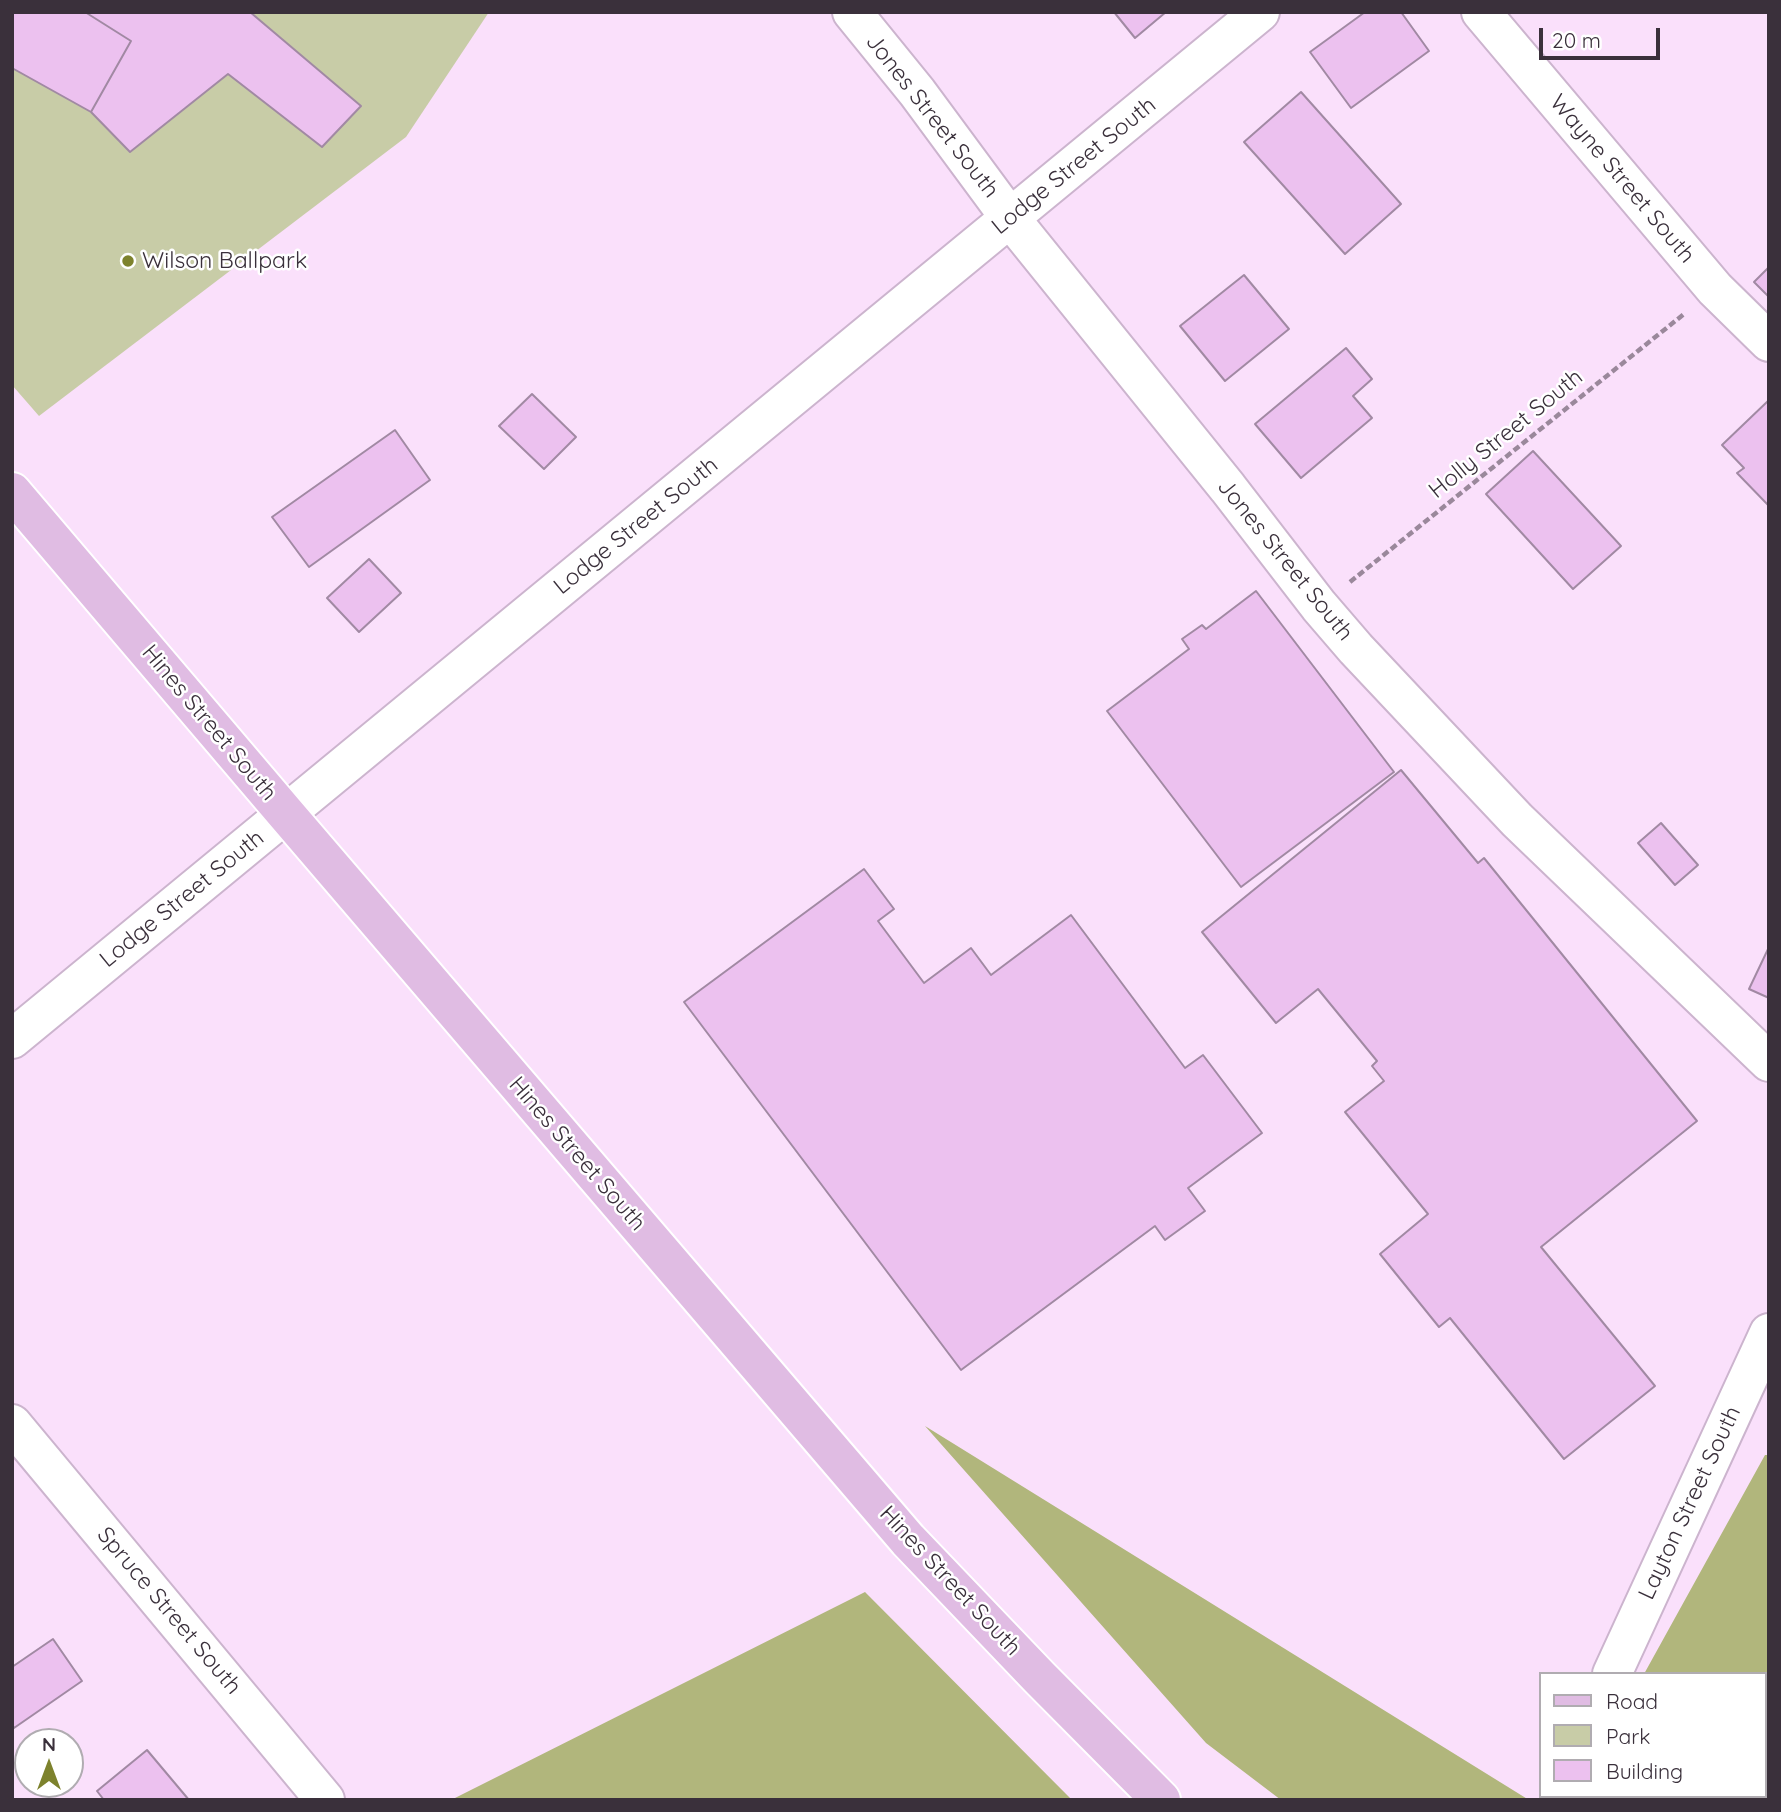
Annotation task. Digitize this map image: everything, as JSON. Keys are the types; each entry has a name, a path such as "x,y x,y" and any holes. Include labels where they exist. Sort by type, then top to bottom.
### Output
{"main road":[{"name":"Hines Street South","path":"12,492 908,1540 1161,1800"}],"street":[{"name":"Jones Street South","path":"852,12 917,92 1010,218 1228,488 1319,607 1517,820 1769,1062"},
{"name":"Lodge Street South","path":"12,1039 1260,12"},
{"name":"Wayne Street South","path":"1481,12 1715,289 1769,342"},
{"name":"Layton Street South","path":"1613,1672 1769,1333"},
{"name":"Spruce Street South","path":"12,1424 325,1800"}],"path":[{"name":"Holly Street South","path":"1319,607 1715,289"}],"green space":[{"name":"Wilson Ballpark","path":"12,12 489,12 406,137 39,416 12,385"},
{"path":"925,1426 1529,1800 1281,1800 1206,1743"},
{"path":"1765,1455 1769,1455 1769,1800 1574,1800 1767,1798 1767,1672 1645,1672"},
{"path":"865,1592 1072,1800 451,1800"}],"building":[{"path":"12,12 85,12 131,41 91,112 12,68"},
{"path":"85,12 250,12 361,106 322,147 228,74 130,152 91,112 131,41"},
{"path":"1114,12 1166,12 1135,38"},
{"path":"1365,12 1401,12 1429,51 1351,108 1310,52"},
{"path":"1301,92 1401,204 1345,254 1244,142"},
{"path":"1769,267 1769,297 1754,282"},
{"path":"1244,275 1289,329 1225,381 1180,326"},
{"path":"1346,348 1372,379 1353,396 1372,418 1301,478 1255,424"},
{"path":"532,394 576,437 544,469 499,426"},
{"path":"1769,400 1769,506 1737,473 1744,468 1722,445"},
{"path":"395,430 430,480 309,567 272,517"},
{"path":"1533,451 1621,546 1573,589 1486,494"},
{"path":"369,559 401,593 359,632 327,598"},
{"path":"1256,591 1394,772 1241,887 1107,711 1189,649 1182,639 1202,625 1206,629"},
{"path":"1401,770 1478,863 1484,858 1697,1121 1541,1247 1655,1386 1564,1459 1450,1318 1439,1327 1380,1254 1428,1214 1345,1112 1384,1081 1372,1066 1377,1061 1318,989 1276,1023 1202,932"},
{"path":"1661,823 1698,865 1675,885 1638,843"},
{"path":"864,869 894,909 878,921 924,983 971,948 991,975 1071,915 1185,1068 1203,1055 1262,1133 1188,1188 1205,1211 1165,1240 1155,1226 961,1370 684,1002"},
{"path":"1769,947 1769,998 1749,989"},
{"path":"53,1639 82,1681 14,1728 12,1667"},
{"path":"147,1750 189,1800 104,1800 97,1791"}],"place":[{"name":"Wilson Ballpark","path":"128,261"}]}
